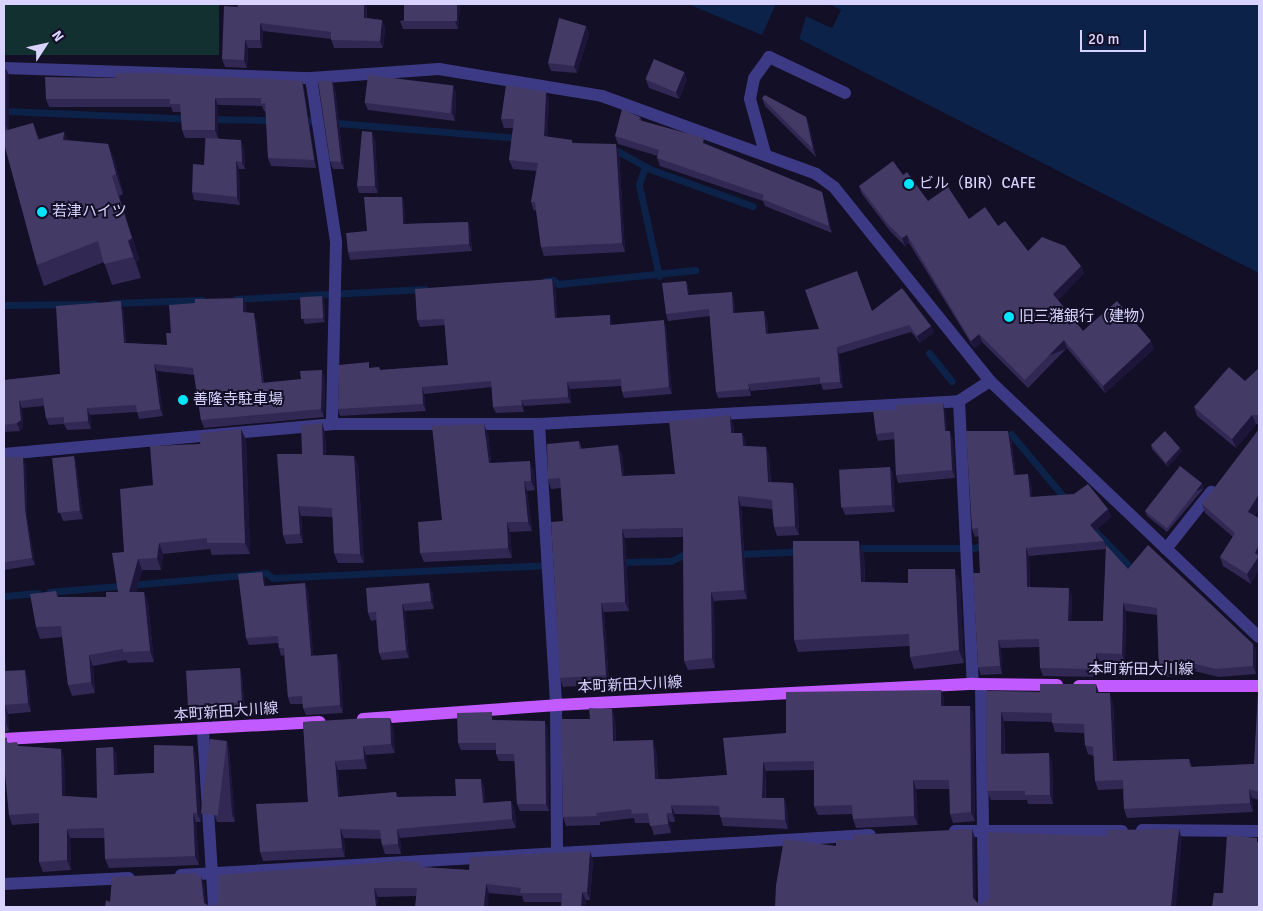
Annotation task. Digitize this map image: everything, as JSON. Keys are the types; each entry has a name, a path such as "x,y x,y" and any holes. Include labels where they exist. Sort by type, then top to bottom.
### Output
{"main road":[{"name":"本町新田大川線","path":"350,720 556,705 977,684 1259,686"},
{"name":"本町新田大川線","path":"4,740 203,731 330,722"}],"street":[{"path":"765,153 750,99 754,78 769,57 845,93"},
{"path":"4,68 311,78 439,69 602,96 765,153 816,174 834,187 990,381 1259,637"},
{"path":"311,78 336,242 332,424"},
{"path":"4,454 332,424 539,424 959,401 990,381"},
{"path":"959,401 977,684 984,829 984,907"},
{"path":"539,424 556,705 557,852"},
{"path":"1166,549 1222,478"},
{"path":"203,731 209,874 214,907"},
{"path":"944,831 984,829 1259,830"},
{"path":"170,876 885,834"},
{"path":"4,884 141,877"}],"green space":[{"path":"4,4 219,4 219,55 4,55"}],"water":[{"path":"688,4 776,4 762,35"},
{"path":"829,4 1259,4 1259,273 799,39 806,16 832,28 841,10"}],"pier":[{"path":"826,4 841,10 832,28 806,16 799,39 1259,275 797,41 805,14 831,25 838,11"}],"building":[{"path":"238,4 364,4 364,18 382,20 380,41 331,40 331,32 260,23 260,40 245,40 244,60 222,59 224,6 238,7"},
{"path":"404,4 457,4 457,21 404,21"},
{"path":"559,18 586,26 574,66 548,63"},
{"path":"654,59 684,72 676,92 645,79"},
{"path":"115,73 158,73 302,81 314,160 268,158 265,103 261,104 261,98 215,98 215,130 182,130 180,104 170,104 170,99 46,99 45,77 116,78"},
{"path":"368,75 453,85 450,113 365,103"},
{"path":"318,81 332,81 341,162 330,161"},
{"path":"506,85 546,92 544,136 572,140 572,143 616,144 622,243 541,247 535,202 531,202 538,163 509,160 514,119 501,119"},
{"path":"765,95 806,117 813,149 762,98"},
{"path":"622,109 640,117 639,120 704,138 703,143 822,192 829,226 762,199 764,195 657,158 659,150 615,136"},
{"path":"33,123 38,140 64,132 63,140 108,144 116,174 112,176 132,238 128,241 133,257 104,264 98,241 37,265 4,143 4,131"},
{"path":"362,131 372,132 375,186 357,186"},
{"path":"206,138 241,140 242,162 236,161 237,197 192,192 193,164 204,165"},
{"path":"893,161 903,175 907,172 928,201 948,187 969,219 985,207 998,226 1005,221 1028,251 1042,237 1065,246 1081,266 1053,294 1083,331 1117,301 1151,341 1103,386 1064,340 1025,380 979,334 971,341 907,235 902,238 887,223 859,186"},
{"path":"364,197 402,197 403,224 468,222 469,244 348,252 346,233 367,231"},
{"path":"857,271 872,311 902,288 931,326 917,336 909,325 837,347 840,382 820,383 820,377 748,384 749,389 716,392 709,309 666,314 662,283 686,281 688,295 732,292 733,313 764,311 766,334 819,329 805,290"},
{"path":"552,279 555,318 610,315 610,325 664,320 669,387 622,392 621,379 567,382 568,397 521,400 522,405 493,407 491,381 422,387 423,404 338,409 339,365 369,362 369,368 379,367 380,370 448,365 444,319 417,320 415,289"},
{"path":"322,296 323,318 301,319 300,297"},
{"path":"243,298 243,312 254,313 262,383 301,379 300,371 322,370 321,409 201,420 193,368 154,364 160,409 137,412 136,405 87,408 88,421 64,423 64,417 46,418 43,398 19,401 21,420 17,423 4,425 4,380 60,374 56,306 121,301 124,343 167,345 166,333 171,333 169,305 195,303 195,299"},
{"path":"1229,367 1245,381 1259,368 1259,415 1252,415 1232,439 1194,407"},
{"path":"943,403 945,431 950,431 952,470 896,475 894,432 876,434 873,410 897,410 896,405"},
{"path":"730,415 731,433 742,433 743,446 766,447 768,482 793,483 795,526 774,527 772,500 738,496 744,590 711,592 712,658 684,661 683,528 622,529 625,602 601,603 606,675 560,678 551,522 563,521 560,478 548,479 547,444 579,441 579,449 618,445 622,476 675,474 669,421"},
{"path":"322,423 323,455 354,456 360,554 334,553 332,508 298,506 300,534 283,535 277,454 302,454 301,425"},
{"path":"484,424 489,463 530,461 531,481 524,481 528,522 507,522 508,548 420,553 418,522 442,520 432,426"},
{"path":"241,429 245,543 207,543 207,538 159,543 157,558 138,559 129,592 144,592 150,651 123,652 123,649 89,655 91,682 68,685 61,626 36,627 30,594 56,591 57,597 106,597 106,592 118,592 112,553 124,552 120,489 153,485 150,446 200,444 201,433"},
{"path":"1259,429 1259,494 1248,512 1259,518 1259,545 1255,553 1259,556 1247,574 1220,557 1235,533 1202,504"},
{"path":"966,431 1008,431 1014,475 1028,474 1030,497 1074,494 1088,484 1108,509 1090,525 1104,541 1026,548 1027,587 1069,588 1068,621 1103,621 1106,545 1128,569 1148,545 1253,644 1253,666 1216,669 1183,661 1183,667 1159,669 1157,608 1123,603 1122,654 1096,653 1096,669 1040,668 1039,639 998,640 1000,666 978,667 973,573 980,573 978,528 972,529"},
{"path":"1165,431 1180,448 1166,463 1151,445"},
{"path":"74,456 80,511 58,513 52,458"},
{"path":"4,457 23,457 25,510 32,558 4,562"},
{"path":"1180,466 1202,483 1167,528 1145,511"},
{"path":"890,467 892,505 841,508 839,470"},
{"path":"793,541 859,541 861,582 908,583 908,569 955,569 959,650 910,657 909,634 794,640"},
{"path":"262,572 264,586 305,583 311,656 337,654 340,705 303,708 302,696 288,697 284,648 279,648 278,636 246,638 238,574"},
{"path":"429,583 431,601 402,604 406,650 379,653 376,612 368,613 366,588"},
{"path":"240,668 242,703 188,706 186,671"},
{"path":"25,670 28,703 5,705 6,722 4,722 4,671"},
{"path":"1040,684 1096,684 1096,693 1110,693 1113,761 1189,759 1190,767 1254,764 1259,691 1259,792 1249,789 1250,803 1124,809 1123,780 1095,781 1093,747 1085,745 1084,724 1052,723 1052,713 1001,712 1001,754 1049,753 1050,795 1025,795 1025,791 987,791 986,691 1040,692"},
{"path":"941,690 941,706 970,706 971,812 950,814 949,780 913,780 914,816 853,819 852,805 814,806 814,761 763,762 762,798 784,798 785,820 720,817 719,806 671,805 672,813 667,813 668,824 650,826 648,813 632,814 631,809 596,813 597,816 563,817 561,719 590,719 589,708 612,709 613,741 653,740 655,779 669,779 727,775 723,738 786,733 786,692"},
{"path":"492,712 492,720 545,721 546,804 517,804 514,754 496,754 496,743 458,743 457,713"},
{"path":"390,718 391,744 363,746 364,759 335,761 338,797 396,792 396,797 456,796 455,779 481,779 483,803 511,801 512,819 397,829 398,844 382,845 380,830 340,829 342,848 260,852 256,804 308,802 303,722"},
{"path":"4,737 7,738 7,743 17,742 18,746 61,749 62,796 97,798 96,748 113,747 114,775 154,773 154,745 193,746 197,813 193,813 195,856 105,859 104,828 67,829 67,860 39,862 39,813 9,815 4,762"},
{"path":"210,739 227,741 218,816 201,813"},
{"path":"972,829 973,898 981,906 989,898 988,832 1106,836 1107,830 1179,829 1171,907 775,907 776,885 784,839 836,846 836,840 853,840 853,835"},
{"path":"1227,835 1257,838 1257,842 1259,842 1259,907 1212,907 1214,893 1223,893"},
{"path":"590,851 587,892 582,892 581,907 561,907 562,893 520,893 521,888 486,884 484,907 415,907 417,888 374,888 376,907 211,907 218,902 218,875 398,861 419,862 420,867 469,870 470,857"},
{"path":"196,873 197,876 201,876 204,903 211,907 105,907 106,900 110,902 112,877"}],"waterway":[{"path":"4,111 191,119"},
{"path":"209,119 276,120"},
{"path":"301,120 520,138"},
{"path":"612,148 650,169 752,206"},
{"path":"645,166 639,185 659,276"},
{"path":"545,281 553,280 558,284 695,270"},
{"path":"236,299 425,289"},
{"path":"113,303 202,300"},
{"path":"4,305 95,304"},
{"path":"929,353 952,381"},
{"path":"1011,434 1067,501"},
{"path":"1095,531 1136,573"},
{"path":"853,548 974,548 986,544"},
{"path":"737,554 791,552 799,547"},
{"path":"619,562 671,561 691,551"},
{"path":"49,592 266,573 273,578 551,565"},
{"path":"4,596 38,593"}],"place":[{"name":"ビル（BIR）CAFE","path":"909,184"},
{"name":"若津ハイツ","path":"42,212"},
{"name":"旧三潴銀行（建物）","path":"1009,317"},
{"name":"善隆寺駐車場","path":"183,400"}]}
